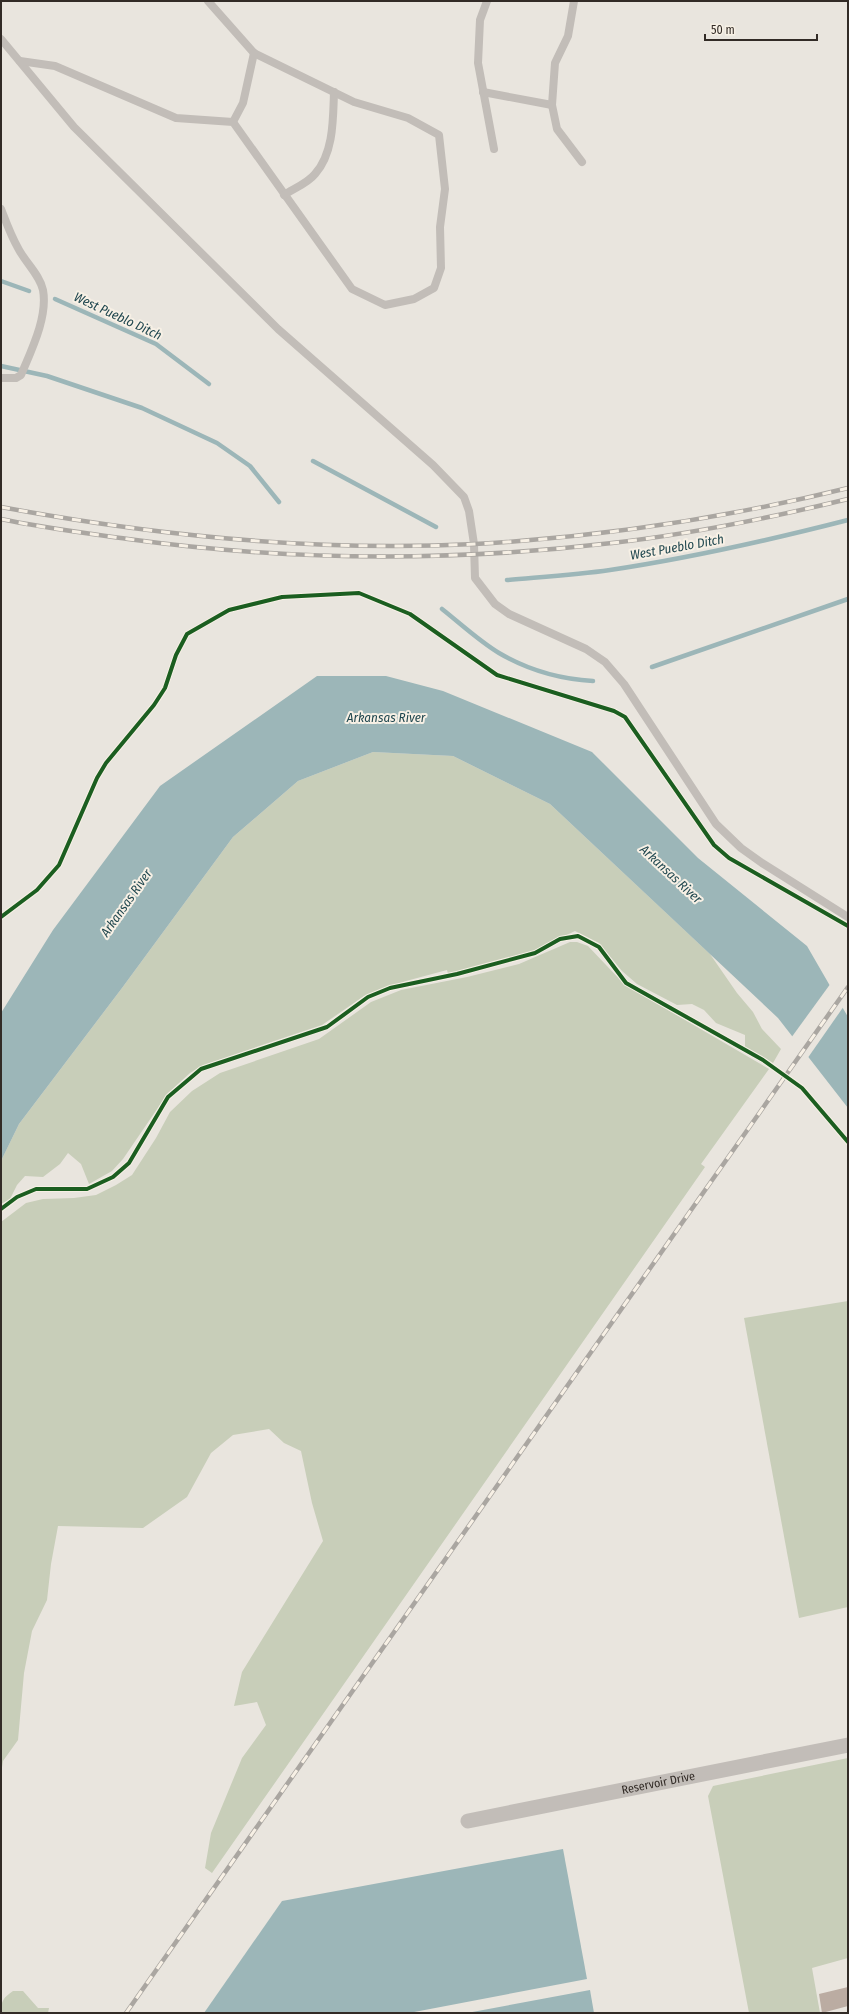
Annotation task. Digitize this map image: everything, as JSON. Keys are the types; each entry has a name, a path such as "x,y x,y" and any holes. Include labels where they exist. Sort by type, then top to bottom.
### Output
{"street":[{"name":"Reservoir Drive","path":"468,1821 848,1745"}],"lane":[{"path":"208,1 254,53 354,102 408,118 439,134 445,189 440,227 441,268 434,288 414,299 385,305 352,290 233,122"},
{"path":"487,1 480,20 478,63 494,149"},
{"path":"574,1 568,36 554,63 552,105 557,129 582,162"},
{"path":"1,39 74,127 278,329 433,465 464,497 469,511 474,544 475,578 495,604 509,614 586,649 605,662 624,684 716,824 741,848 762,863 848,917"},
{"path":"233,122 243,103 254,53"},
{"path":"20,61 55,66 176,118 233,122"},
{"path":"284,195 315,175 326,155 333,129 334,92"},
{"path":"483,92 552,105"},
{"path":"1,209 17,247 36,275 43,290 43,306 37,336 21,375 16,378 1,378"}],"green space":[{"path":"373,752 453,756 550,804 710,954 737,993 753,1012 762,1029 781,1049 773,1063 745,1047 745,1035 716,1023 704,1010 692,1004 677,1005 637,984 622,971 599,943 575,931 533,951 448,974 447,970 406,981 364,996 322,1025 203,1065 190,1073 168,1093 123,1159 112,1171 89,1184 81,1164 68,1153 60,1164 43,1177 25,1176 17,1185 10,1199 1,1204 1,1161 19,1124 122,988 233,837 298,781"},
{"path":"570,942 577,942 588,946 625,985 769,1069 701,1164 705,1167 212,1873 205,1868 211,1833 242,1758 266,1725 257,1702 234,1706 242,1672 323,1541 312,1503 301,1451 284,1443 269,1429 233,1435 211,1453 187,1497 143,1528 58,1526 51,1564 47,1600 32,1631 24,1673 18,1740 3,1761 1,1774 1,1222 26,1203 43,1199 74,1198 96,1195 132,1175 156,1138 170,1112 192,1091 220,1073 319,1039 371,1002 401,990 467,977 519,964"},
{"path":"848,1301 848,1607 799,1618 744,1318"},
{"path":"848,1758 848,1958 812,1968 820,2013 749,2013 708,1796 713,1786"},
{"path":"13,1991 23,1991 38,2008 49,2008 48,2013 1,2013 1,2005 3,2000"}],"water":[{"name":"Arkansas River","path":"317,676 386,676 443,691 592,752 698,858 807,946 848,1017 848,1108 778,1018 550,804 453,756 373,752 298,781 233,837 122,988 19,1124 1,1161 1,1013 53,930 160,786"},
{"path":"563,1849 587,1979 409,2013 204,2013 282,1901"},
{"path":"590,1990 594,2013 467,2013"}],"pier":[{"path":"831,983 844,1006 807,1059 791,1038"}],"building":[{"path":"848,1987 848,2006 822,2013 819,1994"}],"waterway":[{"name":"West Pueblo Ditch","path":"1,281 29,291"},
{"name":"West Pueblo Ditch","path":"55,299 156,344 209,384"},
{"path":"1,366 47,376 142,408 217,443 250,466 279,502"},
{"name":"West Pueblo Ditch","path":"313,461 436,527"},
{"name":"West Pueblo Ditch","path":"507,580 610,570 670,560 789,535 848,520"},
{"path":"652,667 848,599"},
{"path":"442,609 484,643 510,659 544,673 593,681"}],"railway":[{"path":"1,507 178,534 356,546 416,546 522,541 569,537 663,525 802,499 848,488"},
{"path":"1,519 49,528 128,539 248,552 309,555 430,556 552,549 642,539 730,525 848,499"},
{"path":"126,2013 848,987"}],"cycle path":[{"path":"1,917 37,890 59,865 97,778 106,763 154,705 165,688 176,655 187,634 229,610 282,597 359,593 410,614 497,675 614,711 625,717 714,845 729,858 848,926"},
{"path":"1,1209 17,1197 36,1189 87,1189 113,1177 129,1163 168,1097 201,1069 327,1027 368,997 390,988 457,974 535,953 560,939 578,936 599,947 626,983 763,1060 802,1088 848,1142"}]}
